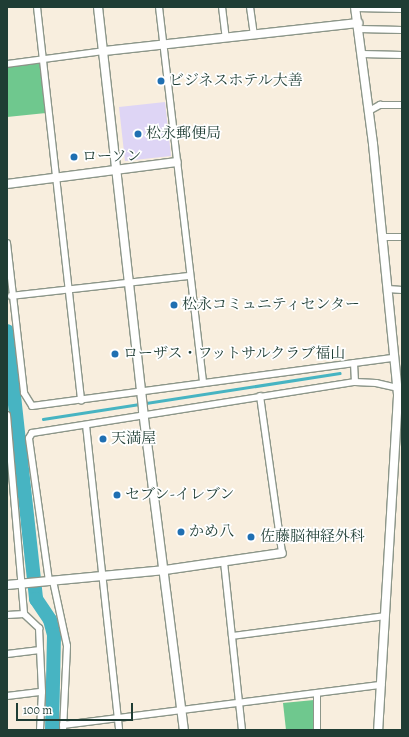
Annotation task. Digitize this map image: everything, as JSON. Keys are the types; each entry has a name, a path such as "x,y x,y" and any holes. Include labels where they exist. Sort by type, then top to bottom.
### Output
{"street":[{"path":"37,7 81,401"},
{"path":"98,7 143,413 165,570 184,730"},
{"path":"159,7 203,382"},
{"path":"222,7 226,38"},
{"path":"250,7 254,35"},
{"path":"378,730 400,390 394,358 383,237 356,8 402,9"},
{"path":"7,64 42,58 104,51 254,35 358,26 402,30"},
{"path":"362,54 402,55"},
{"path":"369,111 380,106 402,106"},
{"path":"7,184 177,162"},
{"path":"383,237 402,237"},
{"path":"7,243 12,296 27,401 32,406 38,407 81,401 142,396 203,382 394,358"},
{"path":"12,296 190,276"},
{"path":"388,289 402,290"},
{"path":"354,364 355,382"},
{"path":"381,685 118,719 63,728 68,646 49,582 29,438 32,433 86,425 143,413 355,382 376,383 400,390"},
{"path":"7,585 165,570 282,553 260,396"},
{"path":"7,415 24,583 24,614"},
{"path":"86,425 104,575 119,730"},
{"path":"224,562 242,730"},
{"path":"7,615 24,614 39,628 42,692 40,730"},
{"path":"232,636 385,616"},
{"path":"7,654 40,650"},
{"path":"7,696 42,692"},
{"path":"317,730 318,693"}],"shaded area":[{"path":"165,102 171,156 125,161 119,107"}],"green space":[{"path":"40,61 46,113 7,117 7,66"},
{"path":"314,700 314,730 286,730 283,703"}],"waterway":[{"path":"7,331 36,599 50,620 54,635 52,730"},
{"path":"43,419 339,373"}],"place":[{"name":"ビジネスホテル大善","path":"161,81"},
{"name":"松永郵便局","path":"138,134"},
{"name":"ローソン","path":"74,157"},
{"name":"松永コミュニティセンター","path":"174,305"},
{"name":"ローザス・フットサルクラブ福山","path":"115,354"},
{"name":"天満屋","path":"103,439"},
{"name":"セブン-イレブン","path":"117,495"},
{"name":"かめ八","path":"181,532"},
{"name":"佐藤脳神経外科","path":"251,537"}]}
